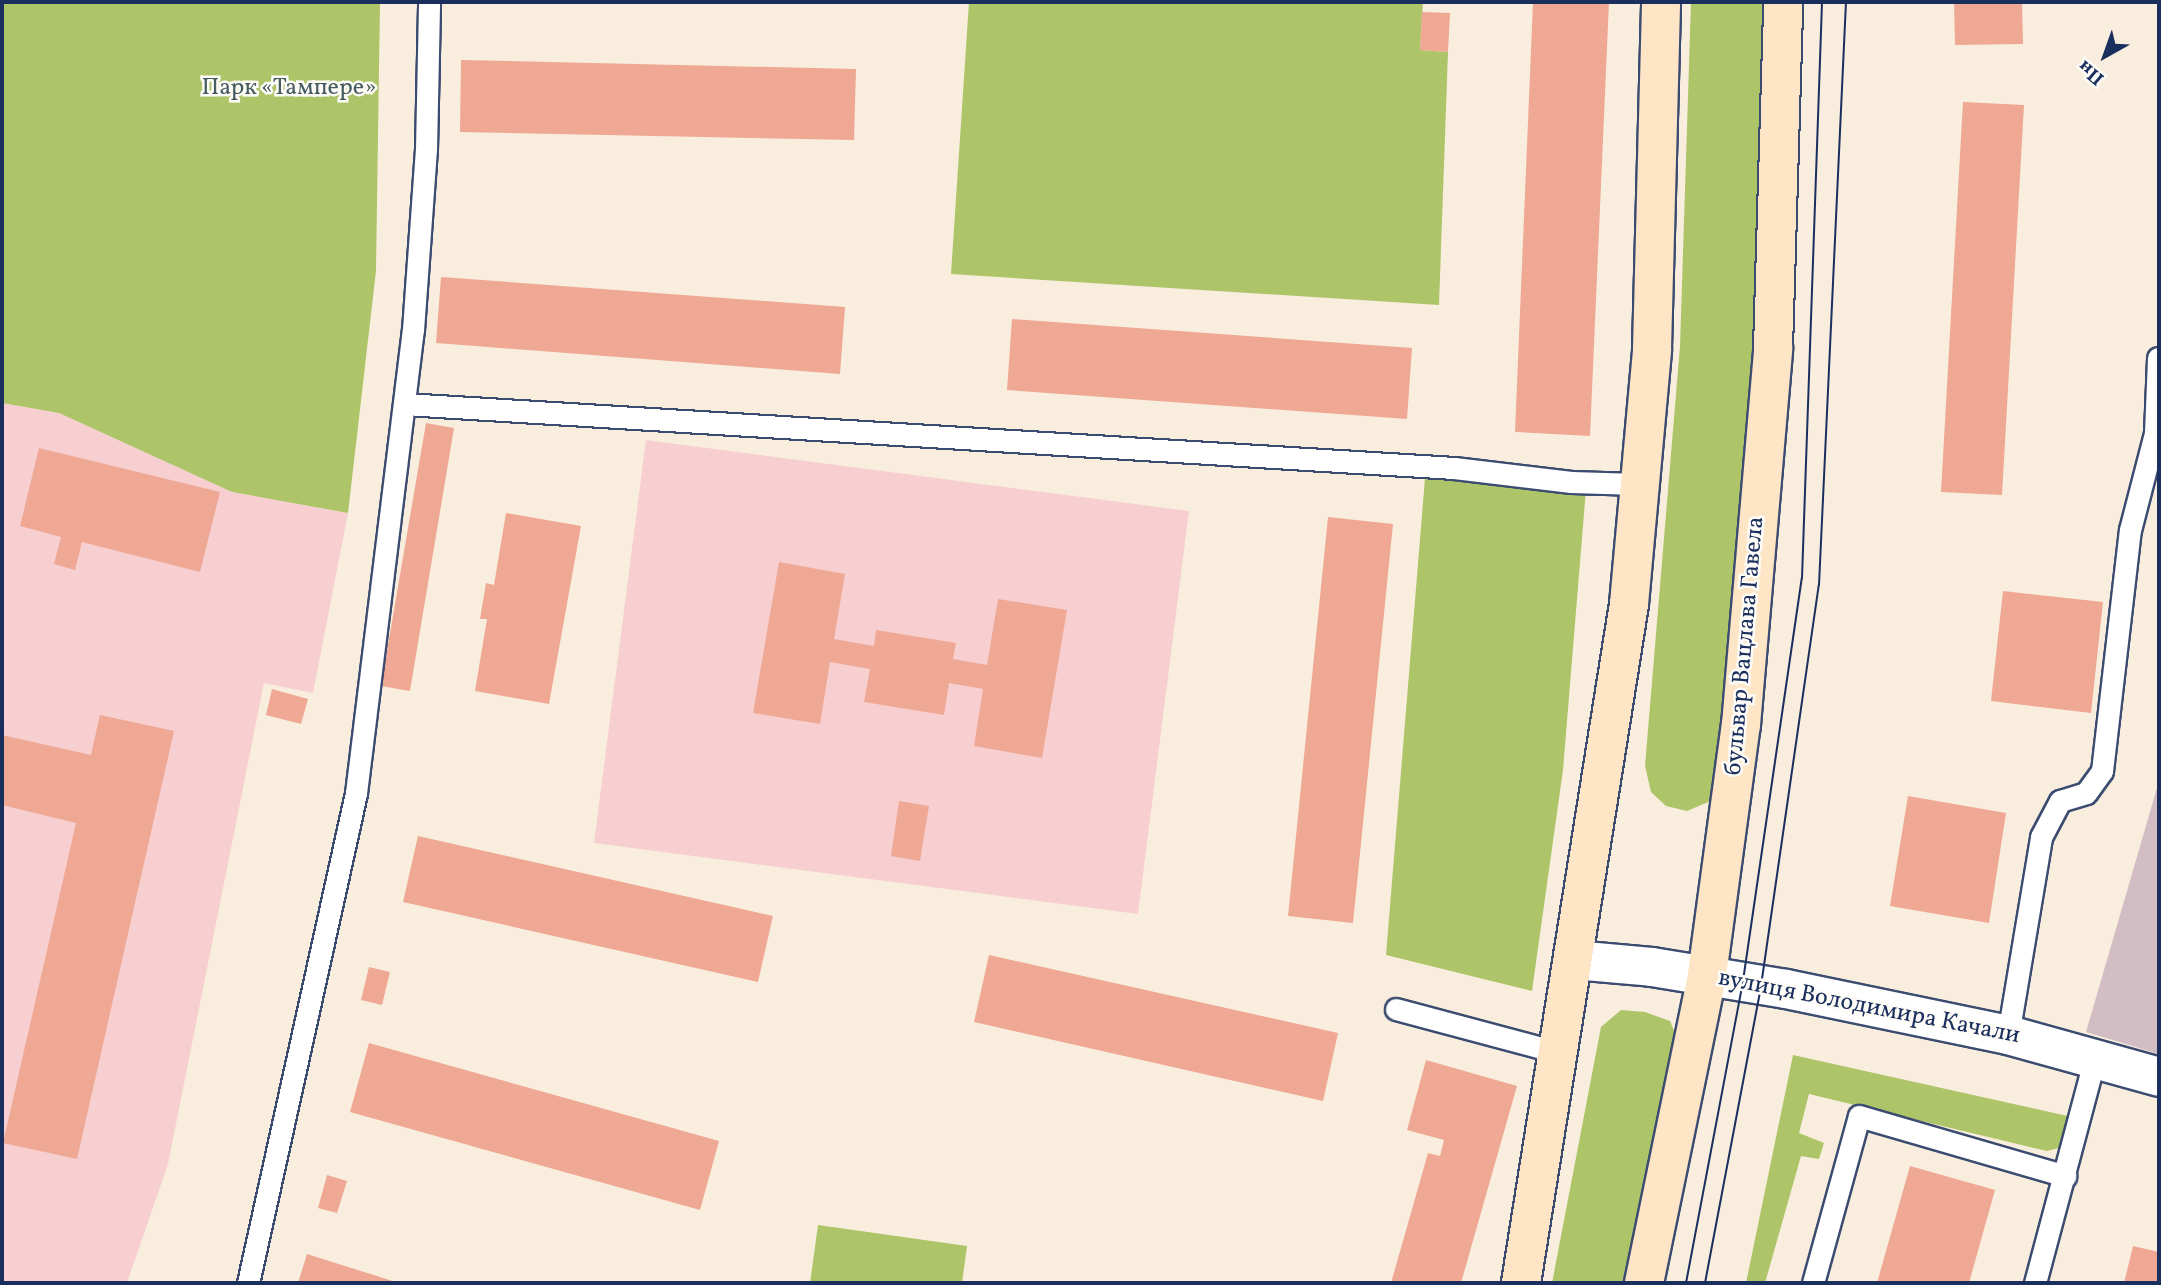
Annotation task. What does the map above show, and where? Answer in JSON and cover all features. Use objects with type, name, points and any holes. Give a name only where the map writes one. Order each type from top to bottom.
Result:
[{"type":"main road","points":[[1521,1283],[1560,1053],[1629,604],[1637,485],[1652,349],[1661,2]]},
{"type":"main road","name":"бульвар Вацлава Гавела","points":[[1644,1283],[1707,975],[1741,725],[1772,362],[1783,2]]},
{"type":"street","name":"вулиця Володимира Качали","points":[[1574,960],[1707,975],[2008,1035],[2095,1057],[2159,1077]]},
{"type":"lane","points":[[248,1283],[356,793],[405,404],[426,149],[429,2]]},
{"type":"lane","points":[[2008,1035],[2041,837],[2060,802],[2085,793],[2102,771],[2130,530],[2155,433],[2158,358]]},
{"type":"lane","points":[[405,404],[1454,468],[1571,482],[1637,485]]},
{"type":"lane","points":[[1396,1009],[1560,1053]]},
{"type":"lane","points":[[2035,1283],[2066,1176],[2095,1057]]},
{"type":"lane","points":[[1813,1283],[1859,1116],[2066,1176]]},
{"type":"shaded area","points":[[2,403],[59,413],[232,492],[348,513],[313,693],[264,683],[168,1164],[127,1283],[2,1282]]},
{"type":"shaded area","points":[[646,440],[1189,511],[1138,914],[594,843]]},
{"type":"shaded area","points":[[2159,781],[2159,1054],[2086,1032]]},
{"type":"green space","name":"Парк «Тампере»","points":[[2,2],[380,2],[376,271],[348,513],[232,492],[59,413],[2,403]]},
{"type":"green space","points":[[969,2],[1423,2],[1420,50],[1448,52],[1439,305],[951,274]]},
{"type":"green space","points":[[1691,2],[1769,2],[1765,343],[1727,775],[1713,800],[1687,811],[1666,806],[1651,792],[1645,766],[1680,346]]},
{"type":"green space","points":[[1425,478],[1586,489],[1563,770],[1532,991],[1386,955]]},
{"type":"green space","points":[[1621,1010],[1645,1012],[1670,1021],[1679,1043],[1625,1283],[1552,1283],[1601,1027]]},
{"type":"green space","points":[[1793,1055],[2072,1117],[2059,1148],[2047,1151],[1809,1094],[1799,1133],[1824,1143],[1819,1159],[1801,1156],[1765,1283],[1746,1283]]},
{"type":"green space","points":[[818,1225],[967,1246],[962,1283],[810,1283]]},
{"type":"building","points":[[1533,2],[1609,2],[1590,436],[1515,432]]},
{"type":"building","points":[[1954,2],[2022,2],[2023,44],[1955,45]]},
{"type":"building","points":[[1422,12],[1450,13],[1448,52],[1420,50]]},
{"type":"building","points":[[461,60],[856,69],[854,140],[460,132]]},
{"type":"building","points":[[1963,102],[2024,105],[2002,495],[1941,492]]},
{"type":"building","points":[[441,277],[845,307],[840,374],[436,343]]},
{"type":"building","points":[[1012,319],[1412,348],[1407,419],[1007,390]]},
{"type":"building","points":[[426,423],[454,428],[410,691],[381,686]]},
{"type":"building","points":[[39,448],[220,492],[200,572],[82,542],[75,570],[54,564],[61,537],[20,526]]},
{"type":"building","points":[[506,513],[581,526],[549,704],[475,691],[487,619],[480,619],[486,583],[494,585]]},
{"type":"building","points":[[1328,517],[1393,524],[1353,923],[1288,916]]},
{"type":"building","points":[[779,562],[845,574],[834,639],[874,646],[876,630],[956,643],[953,659],[987,665],[998,599],[1067,610],[1042,758],[974,746],[983,689],[949,683],[944,715],[864,702],[870,669],[830,662],[820,724],[753,713]]},
{"type":"building","points":[[2003,591],[2103,602],[2091,713],[1991,701]]},
{"type":"building","points":[[272,689],[308,699],[301,724],[266,715]]},
{"type":"building","points":[[100,715],[174,731],[77,1159],[3,1143],[76,823],[2,805],[2,735],[91,755]]},
{"type":"building","points":[[1908,796],[2006,813],[1989,923],[1890,906]]},
{"type":"building","points":[[899,801],[929,806],[920,861],[891,856]]},
{"type":"building","points":[[418,836],[773,916],[758,982],[403,902]]},
{"type":"building","points":[[989,955],[1338,1033],[1323,1101],[974,1022]]},
{"type":"building","points":[[369,967],[390,972],[382,1005],[361,1000]]},
{"type":"building","points":[[369,1043],[719,1141],[700,1210],[350,1112]]},
{"type":"building","points":[[1426,1060],[1517,1086],[1461,1283],[1391,1283],[1428,1153],[1440,1156],[1444,1140],[1407,1130]]},
{"type":"building","points":[[1910,1166],[1995,1190],[1969,1283],[1877,1283]]},
{"type":"building","points":[[327,1175],[347,1181],[337,1213],[318,1208]]},
{"type":"building","points":[[2133,1246],[2159,1252],[2159,1283],[2124,1283]]},
{"type":"building","points":[[307,1254],[399,1283],[298,1283]]},
{"type":"tram line","points":[[1686,1283],[1743,981],[1802,578],[1822,2]]},
{"type":"tram line","points":[[1705,1283],[1761,986],[1819,585],[1846,2]]}]
